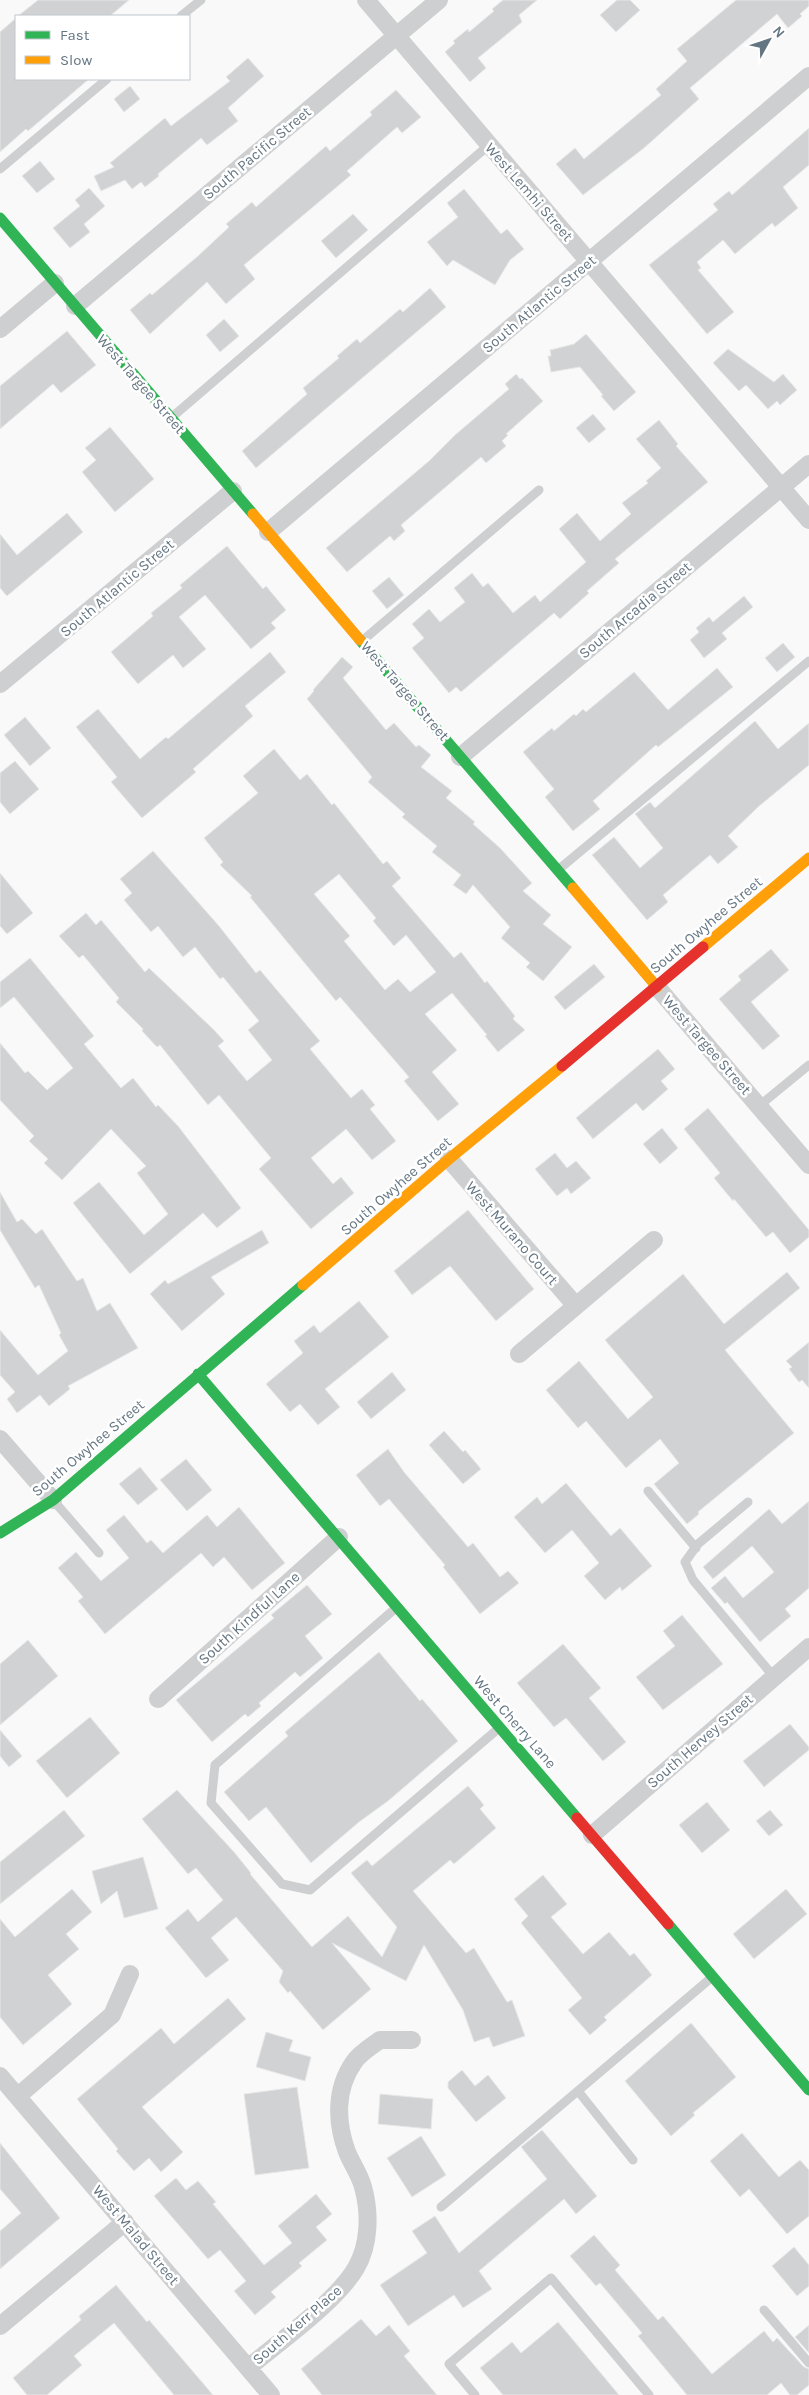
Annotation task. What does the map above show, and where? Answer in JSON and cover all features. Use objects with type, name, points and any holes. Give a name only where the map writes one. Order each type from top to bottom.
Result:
[{"type":"street","name":"West Lemhi Street","points":[[366,0],[809,520]]},
{"type":"street","name":"South Pacific Street","points":[[75,306],[439,0]]},
{"type":"street","name":"South Atlantic Street","points":[[268,532],[809,76]]},
{"type":"street","name":"West Targee Street","points":[[0,218],[809,1165]]},
{"type":"street","points":[[0,329],[55,283]]},
{"type":"street","name":"South Arcadia Street","points":[[460,757],[809,464]]},
{"type":"street","name":"South Atlantic Street","points":[[0,684],[233,491]]},
{"type":"street","name":"South Owyhee Street","points":[[0,1533],[53,1500],[449,1159],[809,858]]},
{"type":"street","name":"West Murano Court","points":[[449,1159],[576,1306]]},
{"type":"street","points":[[519,1354],[654,1240]]},
{"type":"street","name":"West Cherry Lane","points":[[198,1374],[809,2090]]},
{"type":"street","points":[[0,1440],[53,1500]]},
{"type":"street","name":"South Kindful Lane","points":[[158,1699],[339,1538]]},
{"type":"street","name":"South Hervey Street","points":[[592,1835],[809,1647]]},
{"type":"street","points":[[18,2096],[112,2015],[130,1974]]},
{"type":"street","name":"South Kerr Place","points":[[248,2368],[339,2291],[356,2267],[366,2243],[368,2212],[363,2186],[347,2152],[339,2122],[339,2098],[346,2076],[355,2060],[380,2040],[412,2040]]},
{"type":"street","name":"West Malad Street","points":[[0,2076],[271,2395]]},
{"type":"street","points":[[0,2326],[125,2222]]},
{"type":"lane","points":[[182,15],[201,0]]},
{"type":"lane","points":[[0,169],[106,80]]},
{"type":"lane","points":[[171,418],[489,145]]},
{"type":"lane","points":[[362,641],[539,490]]},
{"type":"lane","points":[[558,871],[809,661]]},
{"type":"lane","points":[[760,1106],[809,1065]]},
{"type":"lane","points":[[648,1491],[696,1548]]},
{"type":"lane","points":[[53,1500],[99,1553]]},
{"type":"lane","points":[[748,1502],[696,1548],[685,1562],[693,1580],[774,1677]]},
{"type":"lane","points":[[397,1606],[215,1765],[211,1802],[217,1810],[282,1884],[310,1890],[500,1728]]},
{"type":"lane","points":[[441,2207],[713,1976]]},
{"type":"lane","points":[[578,2091],[633,2160]]},
{"type":"lane","points":[[475,2395],[449,2364],[551,2278],[650,2395]]},
{"type":"lane","points":[[764,2310],[809,2363]]},
{"type":"building","points":[[38,0],[129,0],[111,15],[19,15]]},
{"type":"building","points":[[503,0],[537,0],[519,15],[522,22],[478,58],[486,68],[470,82],[445,52],[455,43],[453,41],[468,29],[469,32],[494,11],[492,9]]},
{"type":"building","points":[[617,0],[630,0],[640,10],[616,32],[600,15]]},
{"type":"building","points":[[736,0],[809,0],[809,6],[800,14],[802,16],[788,28],[777,14],[690,88],[699,99],[644,148],[583,195],[556,164],[575,148],[584,159],[661,95],[656,89],[687,61],[677,49]]},
{"type":"building","points":[[15,19],[15,80],[88,80],[28,131],[26,129],[0,152],[0,32]]},
{"type":"building","points":[[248,58],[264,76],[228,108],[238,121],[207,145],[201,138],[145,187],[141,182],[132,189],[125,180],[101,191],[94,176],[114,167],[110,163],[165,118],[171,126],[230,81],[226,77]]},
{"type":"building","points":[[130,86],[140,99],[124,112],[114,99]]},
{"type":"building","points":[[396,90],[421,117],[402,133],[397,127],[347,171],[351,175],[244,265],[255,279],[226,304],[207,282],[150,334],[130,310],[150,293],[152,295],[198,256],[229,227],[226,224],[252,202],[256,207],[326,146],[330,151],[372,115],[370,112]]},
{"type":"building","points":[[809,128],[809,165],[783,187],[798,208],[775,227],[772,223],[735,254],[723,240],[697,262],[701,268],[698,270],[734,312],[707,334],[649,265],[718,210],[713,204],[729,191],[732,195]]},
{"type":"building","points":[[40,161],[55,179],[37,193],[22,176]]},
{"type":"building","points":[[89,188],[105,206],[84,224],[90,232],[70,248],[53,228],[80,206],[75,200]]},
{"type":"building","points":[[464,189],[501,234],[507,229],[524,249],[510,260],[495,285],[453,260],[447,266],[427,242],[458,217],[447,203]]},
{"type":"building","points":[[353,214],[368,230],[336,258],[321,241]]},
{"type":"building","points":[[430,288],[446,307],[256,468],[242,451],[307,394],[303,388],[339,358],[337,356],[357,339],[360,343],[400,309],[403,312]]},
{"type":"building","points":[[224,319],[239,336],[220,352],[206,335]]},
{"type":"building","points":[[67,331],[96,365],[61,393],[53,384],[0,429],[0,386]]},
{"type":"building","points":[[586,334],[636,392],[614,411],[580,367],[551,372],[548,356],[551,356],[550,350],[574,344]]},
{"type":"building","points":[[728,349],[774,382],[783,374],[797,390],[780,405],[777,401],[768,409],[746,385],[739,391],[713,363]]},
{"type":"building","points":[[516,374],[543,401],[506,434],[508,435],[502,441],[506,446],[486,463],[481,457],[401,525],[405,531],[394,541],[390,536],[347,572],[326,548],[429,461],[455,435],[509,389],[505,384]]},
{"type":"building","points":[[593,414],[606,429],[589,443],[576,428]]},
{"type":"building","points":[[659,420],[678,444],[676,446],[708,482],[615,559],[619,563],[587,591],[589,593],[560,619],[554,613],[461,692],[456,687],[449,693],[412,648],[424,638],[412,624],[429,609],[440,622],[465,602],[454,588],[472,573],[483,587],[488,583],[513,613],[535,595],[540,602],[586,562],[559,529],[577,513],[600,541],[631,514],[622,503],[648,483],[646,481],[661,468],[636,439]]},
{"type":"building","points":[[110,427],[154,479],[115,512],[82,472],[96,460],[85,448]]},
{"type":"building","points":[[67,513],[83,532],[7,596],[0,588],[0,534],[17,555]]},
{"type":"building","points":[[227,546],[263,589],[266,586],[286,610],[271,623],[276,628],[251,649],[205,595],[179,617],[206,649],[183,668],[173,655],[138,684],[111,652],[153,616],[151,613],[182,588],[180,585]]},
{"type":"building","points":[[389,577],[404,595],[387,609],[372,591]]},
{"type":"building","points":[[744,596],[753,607],[722,633],[727,639],[704,658],[690,640],[699,632],[696,628],[709,617],[713,622]]},
{"type":"building","points":[[783,643],[795,657],[777,672],[765,658]]},
{"type":"building","points":[[270,652],[286,672],[245,706],[253,716],[193,769],[196,772],[142,818],[111,782],[117,777],[76,727],[98,709],[140,759],[166,737],[168,739]]},
{"type":"building","points":[[342,657],[353,667],[343,678],[386,730],[394,723],[416,747],[419,745],[431,755],[421,767],[452,791],[446,798],[475,822],[473,824],[500,848],[532,883],[523,891],[551,915],[543,924],[572,947],[543,981],[526,967],[530,963],[501,938],[510,927],[473,885],[466,894],[453,885],[461,875],[432,852],[437,846],[402,817],[405,814],[368,782],[372,777],[307,699]]},
{"type":"building","points":[[717,668],[733,687],[658,747],[656,745],[593,801],[600,809],[573,831],[545,797],[554,789],[523,752],[552,728],[554,731],[574,714],[576,716],[583,709],[586,712],[634,672],[668,710]]},
{"type":"building","points":[[25,717],[51,748],[30,766],[4,735]]},
{"type":"building","points":[[755,721],[778,749],[809,723],[809,765],[758,807],[728,836],[738,847],[718,864],[710,855],[663,895],[668,902],[647,920],[592,855],[614,837],[640,868],[663,848],[635,814],[650,802],[655,808]]},
{"type":"building","points":[[274,749],[300,780],[307,774],[332,805],[334,803],[383,864],[387,861],[401,878],[392,886],[454,958],[461,952],[485,983],[487,981],[515,1016],[513,1019],[525,1030],[498,1052],[485,1036],[487,1035],[452,993],[425,1014],[457,1050],[432,1072],[459,1104],[438,1121],[404,1081],[409,1077],[340,997],[336,1001],[250,897],[252,896],[220,865],[223,862],[204,838],[258,793],[243,776]],"holes":[[[339,874],[376,918],[373,921],[394,946],[406,935],[436,972],[410,992],[398,979],[385,990],[344,941],[350,936],[314,894]]]},
{"type":"building","points":[[15,761],[39,789],[10,814],[0,802],[0,773]]},
{"type":"building","points":[[153,851],[219,926],[256,973],[260,970],[320,1041],[310,1049],[351,1098],[362,1089],[375,1105],[370,1109],[396,1141],[372,1160],[346,1129],[311,1158],[333,1184],[341,1177],[354,1193],[311,1229],[259,1169],[271,1158],[219,1095],[208,1105],[160,1045],[157,1047],[142,1031],[143,1029],[116,1002],[119,998],[83,955],[79,958],[59,936],[86,913],[96,925],[101,920],[145,972],[149,968],[224,1041],[218,1046],[247,1081],[272,1060],[248,1030],[259,1021],[223,977],[220,979],[195,947],[183,957],[158,926],[151,932],[124,900],[132,893],[120,879]]},
{"type":"building","points":[[0,873],[33,913],[7,934],[0,926]]},
{"type":"building","points":[[771,949],[789,970],[751,1002],[780,1036],[763,1050],[719,999],[741,980],[738,976]]},
{"type":"building","points":[[30,958],[94,1036],[84,1044],[121,1088],[133,1078],[156,1107],[158,1105],[178,1126],[241,1208],[217,1228],[203,1213],[130,1274],[73,1203],[99,1182],[144,1235],[168,1214],[137,1173],[146,1166],[111,1129],[62,1180],[44,1163],[48,1159],[29,1141],[34,1136],[0,1100],[0,1043],[25,1073],[28,1071],[47,1090],[73,1068],[14,997],[0,1008],[0,982]]},
{"type":"building","points":[[594,964],[605,977],[565,1010],[554,997]]},
{"type":"building","points":[[658,1049],[675,1069],[661,1081],[668,1089],[643,1111],[636,1103],[593,1139],[576,1118]]},
{"type":"building","points":[[708,1108],[809,1230],[809,1237],[790,1253],[773,1232],[766,1237],[734,1199],[733,1201],[714,1178],[720,1173],[684,1129]]},
{"type":"building","points":[[662,1128],[678,1148],[660,1164],[643,1144]]},
{"type":"building","points":[[555,1153],[567,1168],[576,1161],[591,1178],[571,1194],[567,1188],[557,1196],[535,1169]]},
{"type":"building","points":[[0,1192],[17,1222],[22,1219],[36,1234],[42,1229],[77,1281],[83,1278],[97,1311],[110,1303],[138,1348],[68,1386],[70,1389],[49,1406],[40,1395],[17,1413],[7,1399],[15,1392],[0,1375],[0,1330],[38,1375],[68,1351],[59,1335],[61,1333],[39,1285],[35,1288],[0,1230]]},
{"type":"building","points":[[468,1210],[534,1289],[496,1321],[450,1266],[412,1295],[394,1271]]},
{"type":"building","points":[[262,1230],[269,1243],[211,1277],[225,1294],[182,1331],[150,1294],[165,1280],[168,1284]]},
{"type":"building","points":[[787,1272],[800,1288],[725,1350],[794,1433],[698,1512],[699,1514],[687,1524],[654,1484],[679,1463],[660,1439],[626,1468],[586,1421],[578,1428],[546,1390],[579,1361],[628,1419],[653,1397],[605,1340],[683,1274],[724,1324]]},
{"type":"building","points":[[359,1301],[389,1337],[325,1389],[340,1407],[318,1425],[300,1404],[290,1412],[266,1384],[303,1353],[294,1341],[314,1325],[320,1333]]},
{"type":"building","points":[[809,1342],[809,1388],[802,1380],[799,1382],[789,1369],[792,1367],[786,1361]]},
{"type":"building","points":[[392,1372],[406,1390],[371,1419],[357,1402]]},
{"type":"building","points":[[444,1431],[463,1452],[465,1450],[481,1469],[463,1484],[429,1445]]},
{"type":"building","points":[[388,1449],[404,1472],[468,1547],[473,1543],[500,1577],[508,1571],[519,1583],[480,1614],[443,1567],[445,1565],[389,1499],[380,1506],[356,1475]]},
{"type":"building","points":[[186,1459],[212,1490],[187,1511],[160,1480]]},
{"type":"building","points":[[140,1467],[158,1489],[138,1505],[119,1484]]},
{"type":"building","points":[[566,1483],[611,1536],[620,1528],[652,1566],[622,1591],[620,1587],[605,1600],[584,1576],[599,1563],[572,1530],[545,1553],[514,1517],[537,1497],[542,1504]]},
{"type":"building","points":[[809,1501],[809,1588],[785,1609],[791,1616],[760,1642],[727,1602],[725,1604],[711,1588],[725,1576],[743,1598],[774,1572],[752,1546],[713,1579],[703,1567],[769,1509],[782,1524]]},
{"type":"building","points":[[239,1507],[285,1563],[252,1590],[224,1557],[213,1567],[201,1553],[105,1634],[78,1601],[83,1597],[58,1568],[76,1552],[101,1581],[129,1558],[106,1530],[124,1515],[147,1543],[151,1540],[163,1553],[207,1515],[217,1527]]},
{"type":"building","points":[[307,1585],[332,1614],[305,1636],[323,1658],[300,1677],[295,1672],[259,1703],[261,1706],[248,1717],[245,1714],[212,1742],[176,1700],[274,1618],[271,1615]]},
{"type":"building","points":[[682,1615],[723,1664],[663,1710],[636,1677],[675,1646],[663,1631]]},
{"type":"building","points":[[28,1640],[58,1676],[0,1725],[0,1664]]},
{"type":"building","points":[[563,1644],[601,1688],[589,1698],[626,1742],[603,1761],[566,1718],[554,1727],[517,1683]]},
{"type":"building","points":[[379,1652],[420,1701],[422,1699],[458,1741],[311,1863],[266,1807],[249,1821],[224,1792],[288,1736],[285,1732]]},
{"type":"building","points":[[90,1717],[120,1753],[67,1798],[36,1761]]},
{"type":"building","points":[[790,1724],[809,1747],[809,1750],[764,1787],[743,1761]]},
{"type":"building","points":[[0,1730],[22,1756],[9,1767],[0,1756]]},
{"type":"building","points":[[468,1786],[484,1805],[480,1809],[496,1828],[454,1864],[450,1860],[413,1891],[466,1953],[474,1948],[507,2002],[512,2000],[525,2036],[493,2047],[489,2037],[474,2042],[463,2010],[424,1945],[406,1981],[332,1943],[371,1989],[323,2030],[290,1991],[288,1993],[279,1982],[283,1971],[236,1917],[211,1938],[229,1960],[206,1978],[165,1928],[188,1909],[198,1922],[223,1900],[196,1868],[188,1874],[142,1819],[177,1790],[234,1852],[250,1874],[312,1947],[348,1916],[382,1957],[397,1927],[351,1873],[367,1860],[372,1866]]},
{"type":"building","points":[[707,1802],[730,1830],[702,1853],[679,1825]]},
{"type":"building","points":[[64,1810],[85,1836],[0,1904],[0,1862]]},
{"type":"building","points":[[770,1810],[783,1825],[769,1836],[756,1821]]},
{"type":"building","points":[[143,1857],[158,1909],[124,1918],[117,1891],[101,1904],[92,1871]]},
{"type":"building","points":[[543,1875],[567,1904],[551,1917],[583,1954],[609,1932],[630,1956],[634,1953],[652,1975],[604,2017],[607,2020],[590,2035],[568,2010],[582,1998],[521,1923],[528,1916],[514,1899]]},
{"type":"building","points":[[72,1889],[92,1912],[66,1934],[79,1949],[48,1975],[72,2004],[23,2045],[0,2017],[0,1919],[15,1937]]},
{"type":"building","points":[[786,1889],[807,1914],[754,1959],[733,1934]]},
{"type":"building","points":[[228,1998],[246,2019],[142,2107],[183,2152],[161,2172],[149,2158],[134,2171],[116,2151],[118,2149],[77,2099],[161,2028],[174,2044]]},
{"type":"building","points":[[691,2023],[736,2077],[693,2113],[695,2115],[671,2136],[625,2081]]},
{"type":"building","points":[[266,2032],[293,2040],[289,2051],[311,2057],[305,2081],[256,2067]]},
{"type":"building","points":[[462,2070],[475,2086],[488,2075],[506,2098],[476,2122],[448,2088],[448,2082]]},
{"type":"building","points":[[297,2087],[309,2168],[255,2175],[244,2094]]},
{"type":"building","points":[[380,2094],[433,2099],[431,2129],[378,2124]]},
{"type":"building","points":[[542,2130],[597,2196],[576,2214],[564,2199],[479,2271],[492,2289],[463,2308],[454,2295],[408,2326],[380,2285],[427,2253],[412,2231],[435,2216],[459,2253],[547,2179],[521,2147]]},
{"type":"building","points":[[742,2133],[779,2177],[800,2160],[809,2170],[809,2216],[787,2234],[749,2189],[740,2197],[710,2161]]},
{"type":"building","points":[[421,2136],[446,2175],[412,2197],[387,2158]]},
{"type":"building","points":[[0,2143],[60,2218],[0,2269],[0,2231],[21,2213],[0,2189]]},
{"type":"building","points":[[176,2178],[186,2190],[198,2181],[216,2202],[213,2204],[264,2265],[292,2243],[278,2226],[316,2194],[332,2214],[316,2227],[327,2240],[299,2263],[302,2266],[271,2292],[276,2297],[255,2315],[234,2291],[246,2281],[220,2250],[208,2259],[154,2196]]},
{"type":"building","points":[[594,2235],[620,2265],[615,2270],[658,2320],[663,2316],[712,2374],[764,2331],[773,2342],[777,2338],[804,2367],[809,2369],[809,2385],[797,2395],[790,2395],[781,2383],[767,2395],[687,2395],[638,2336],[642,2333],[600,2283],[596,2286],[570,2256]]},
{"type":"building","points":[[794,2247],[809,2265],[809,2286],[797,2296],[772,2266]]},
{"type":"building","points":[[116,2285],[147,2322],[149,2320],[213,2395],[174,2395],[114,2323],[74,2356],[82,2365],[47,2395],[27,2395],[13,2378],[81,2320],[79,2316]]},
{"type":"building","points":[[361,2319],[376,2336],[389,2325],[410,2351],[404,2356],[437,2395],[322,2395],[301,2369]]},
{"type":"building","points":[[558,2322],[619,2395],[503,2395],[480,2368],[512,2342],[521,2353]]},
{"type":"building","points":[[809,2325],[809,2353],[795,2337]]},
{"type":"traffic: fast","points":[[0,218],[253,514]]},
{"type":"traffic: fast","points":[[360,640],[573,888]]},
{"type":"traffic: fast","points":[[0,1533],[53,1500],[303,1285]]},
{"type":"traffic: fast","points":[[198,1374],[577,1818]]},
{"type":"traffic: fast","points":[[668,1924],[809,2090]]},
{"type":"traffic: slow","points":[[253,514],[360,640]]},
{"type":"traffic: slow","points":[[703,947],[809,858]]},
{"type":"traffic: slow","points":[[573,888],[657,987]]},
{"type":"traffic: slow","points":[[303,1285],[449,1159],[562,1066]]},
{"type":"traffic: jam","points":[[562,1066],[703,947]]},
{"type":"traffic: jam","points":[[577,1818],[668,1924]]}]
